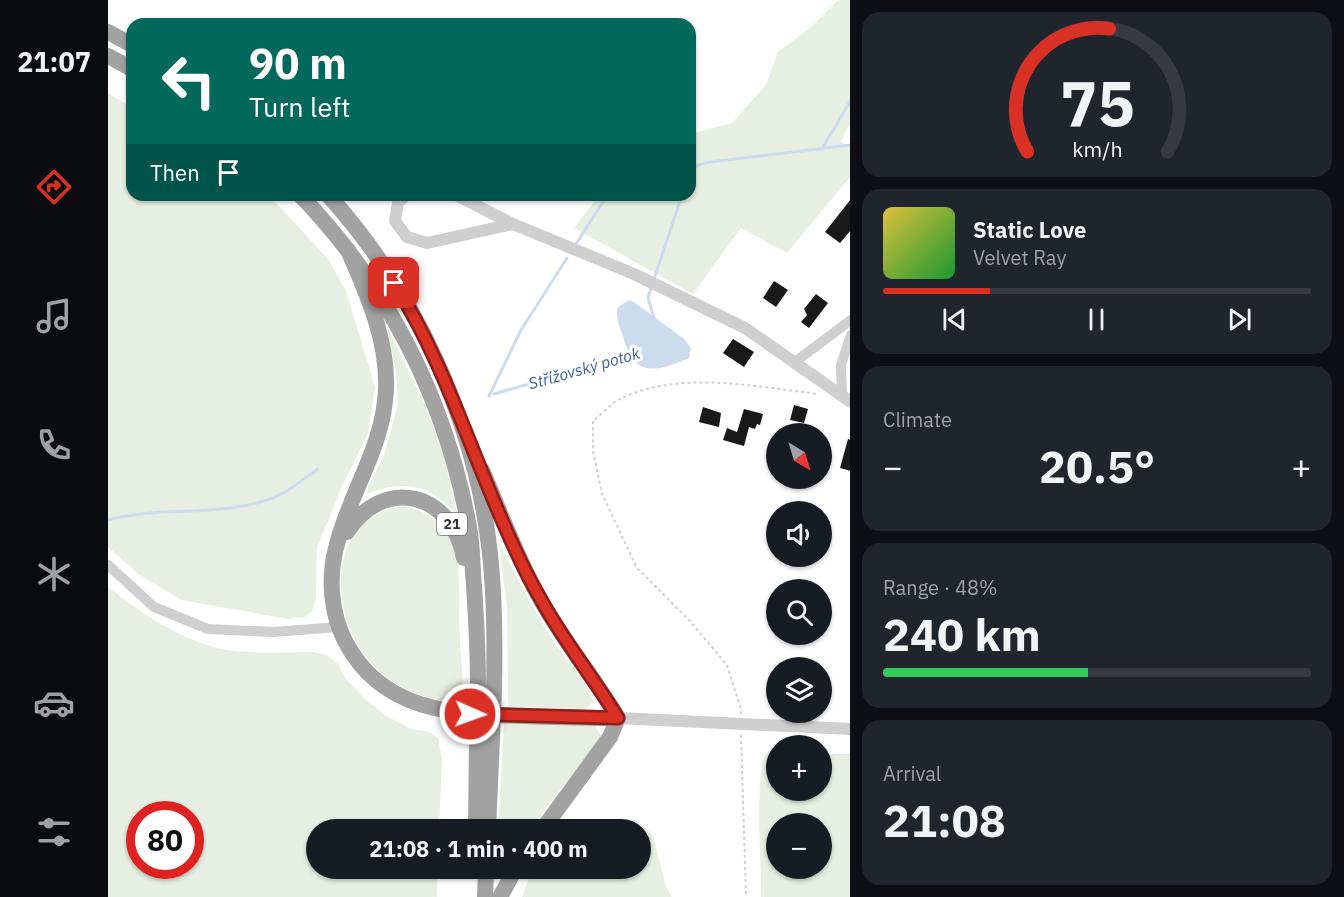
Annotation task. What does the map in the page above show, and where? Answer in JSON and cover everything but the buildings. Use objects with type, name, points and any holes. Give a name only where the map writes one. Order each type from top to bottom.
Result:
[{"type":"highway","points":[[110,32],[126,41]]},
{"type":"highway","points":[[108,56],[126,66]]},
{"type":"highway","name":"21","points":[[305,201],[348,250],[391,313],[420,366],[442,420],[469,529],[482,691],[488,819]]},
{"type":"highway","name":"21","points":[[333,201],[348,218],[406,302],[434,358],[458,417],[476,481],[490,552],[494,597],[482,691]]},
{"type":"highway","name":"21","points":[[333,573],[335,550],[345,520],[374,452],[386,390],[384,352],[377,324],[348,250]]},
{"type":"highway","points":[[458,417],[538,596],[572,650],[598,684],[618,718]]},
{"type":"highway","name":"21","points":[[333,573],[345,535],[365,510],[389,499],[401,498],[424,502],[436,508],[452,523],[461,545],[482,691]]},
{"type":"highway","points":[[333,573],[333,600],[339,627],[350,650],[372,676],[393,692],[426,706],[465,714],[618,718]]},
{"type":"highway","points":[[550,819],[594,761],[610,737],[618,718]]},
{"type":"highway","name":"21","points":[[477,819],[485,738]]},
{"type":"highway","points":[[477,879],[478,897]]},
{"type":"highway","points":[[485,897],[486,879]]},
{"type":"highway","points":[[500,897],[510,879]]},
{"type":"street","points":[[400,201],[395,221],[407,237],[427,243],[513,224]]},
{"type":"street","points":[[468,201],[513,224],[634,274],[745,328],[846,399]]},
{"type":"street","points":[[795,362],[850,320]]},
{"type":"street","points":[[846,399],[841,365],[850,335]]},
{"type":"street","points":[[108,565],[154,607],[208,629],[273,632],[339,627]]},
{"type":"street","points":[[618,718],[850,729]]},
{"type":"path","points":[[746,897],[740,706],[728,665],[690,620],[637,568],[602,494],[593,452],[593,421],[620,399],[648,388],[706,382],[821,394]]},
{"type":"shaded area","points":[[838,0],[850,0],[850,123],[841,142],[850,147],[850,177],[787,253],[741,228],[693,294],[574,228],[594,201],[696,201],[696,132],[732,123],[766,85],[778,52],[811,27]]},
{"type":"shaded area","points":[[108,93],[126,104],[126,201],[273,201],[328,259],[346,291],[375,387],[368,433],[340,491],[317,548],[316,598],[312,611],[305,617],[288,619],[181,600],[137,573],[108,547]]},
{"type":"shaded area","points":[[386,324],[426,407],[443,453],[457,514],[436,497],[416,488],[393,487],[367,494],[368,487],[384,455],[398,404],[396,371]]},
{"type":"shaded area","points":[[404,506],[424,513],[440,524],[449,536],[456,555],[463,688],[458,705],[412,692],[391,681],[373,665],[358,645],[347,621],[342,596],[342,571],[347,548],[359,528],[378,514]]},
{"type":"shaded area","points":[[499,542],[550,635],[588,687],[593,702],[586,709],[508,708],[507,608]]},
{"type":"shaded area","points":[[108,587],[134,607],[175,632],[221,649],[242,652],[314,652],[327,655],[338,664],[346,679],[365,699],[388,717],[412,729],[430,732],[438,738],[442,758],[439,819],[306,819],[306,879],[438,879],[437,897],[108,897]]},
{"type":"shaded area","points":[[504,722],[595,725],[601,736],[598,744],[538,819],[499,819]]},
{"type":"shaded area","points":[[832,754],[850,754],[850,897],[761,897],[759,796],[766,755],[766,801],[832,801]]},
{"type":"shaded area","points":[[651,833],[666,887],[672,897],[522,897],[529,879],[651,879]]},
{"type":"water","points":[[629,300],[684,339],[691,348],[689,358],[658,368],[641,366],[634,361],[617,315],[618,307]]},
{"type":"waterway","points":[[823,147],[850,102]]},
{"type":"waterway","name":"Střížovský potok","points":[[696,166],[850,145]]},
{"type":"waterway","points":[[576,244],[604,201]]},
{"type":"waterway","name":"Střížovský potok","points":[[654,279],[680,201]]},
{"type":"waterway","points":[[489,396],[521,330],[567,258]]},
{"type":"waterway","name":"Střížovský potok","points":[[652,285],[648,298],[654,318]]},
{"type":"waterway","name":"Střížovský potok","points":[[494,394],[632,354]]},
{"type":"waterway","name":"Střížovský potok","points":[[108,520],[147,513],[208,510],[247,505],[280,494],[318,469]]},
{"type":"route","points":[[394,283],[434,358],[505,526],[538,596],[572,650],[598,684],[618,718],[470,714]]}]
